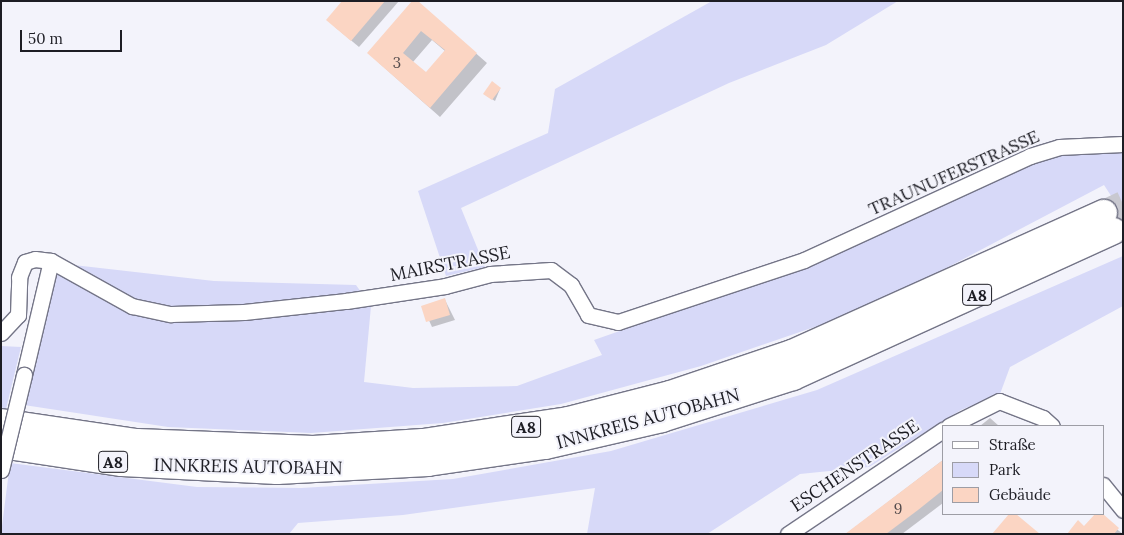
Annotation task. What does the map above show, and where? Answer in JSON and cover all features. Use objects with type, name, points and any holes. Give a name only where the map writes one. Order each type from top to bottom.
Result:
[{"type":"highway","name":"INNKREIS AUTOBAHN","points":[[1,422],[137,442],[313,449],[423,442],[568,420],[670,394],[792,353],[1108,222],[793,377],[662,419],[545,446],[428,463],[277,471],[122,463],[1,445]]},
{"type":"street","name":"TRAUNUFERSTRASSE","points":[[862,236],[1030,156],[1059,147],[1123,144]]},
{"type":"street","name":"MAIRSTRASSE","points":[[51,261],[132,306],[171,314],[244,312],[346,301],[445,286],[490,274],[551,270],[571,285],[588,315],[618,322],[804,260],[862,236]]},
{"type":"street","points":[[1,333],[18,315],[19,277],[25,262],[51,261],[1,470]]},
{"type":"street","points":[[951,425],[999,401],[1043,418],[1051,425]]},
{"type":"street","name":"ESCHENSTRASSE","points":[[788,534],[942,431]]},
{"type":"street","points":[[1104,486],[1123,510]]},
{"type":"green space","points":[[712,1],[898,1],[826,45],[729,83],[461,208],[485,267],[446,276],[418,191],[548,133],[555,89]]},
{"type":"green space","points":[[1123,152],[1123,214],[1104,185],[916,284],[826,323],[701,366],[561,404],[443,423],[311,433],[168,427],[24,405],[56,263],[214,281],[356,285],[371,306],[364,382],[413,388],[517,386],[602,355],[594,340],[830,257],[1043,157]]},
{"type":"green space","points":[[1123,256],[1123,306],[1010,367],[1000,394],[961,410],[869,467],[800,474],[707,534],[587,534],[595,488],[403,515],[298,523],[289,534],[1,534],[10,463],[197,487],[301,488],[453,479],[611,451],[817,390]]},
{"type":"green space","points":[[1,346],[21,347],[6,409],[1,407]]},
{"type":"building","points":[[342,1],[385,1],[351,41],[326,20]]},
{"type":"building","points":[[412,1],[418,1],[477,53],[430,108],[367,53]],"holes":[[[421,31],[445,50],[426,72],[403,53]]]},
{"type":"building","points":[[492,81],[501,88],[492,100],[483,94]]},
{"type":"building","points":[[445,298],[450,315],[426,322],[421,306]]},
{"type":"building","points":[[942,461],[942,491],[918,510],[886,534],[845,534]]},
{"type":"building","points":[[1008,515],[1017,515],[1040,534],[992,534]]},
{"type":"building","points":[[1094,515],[1104,515],[1119,528],[1114,534],[1067,534],[1078,520],[1084,526]]},
{"type":"tunnel","points":[[1104,213],[1123,204]]}]
